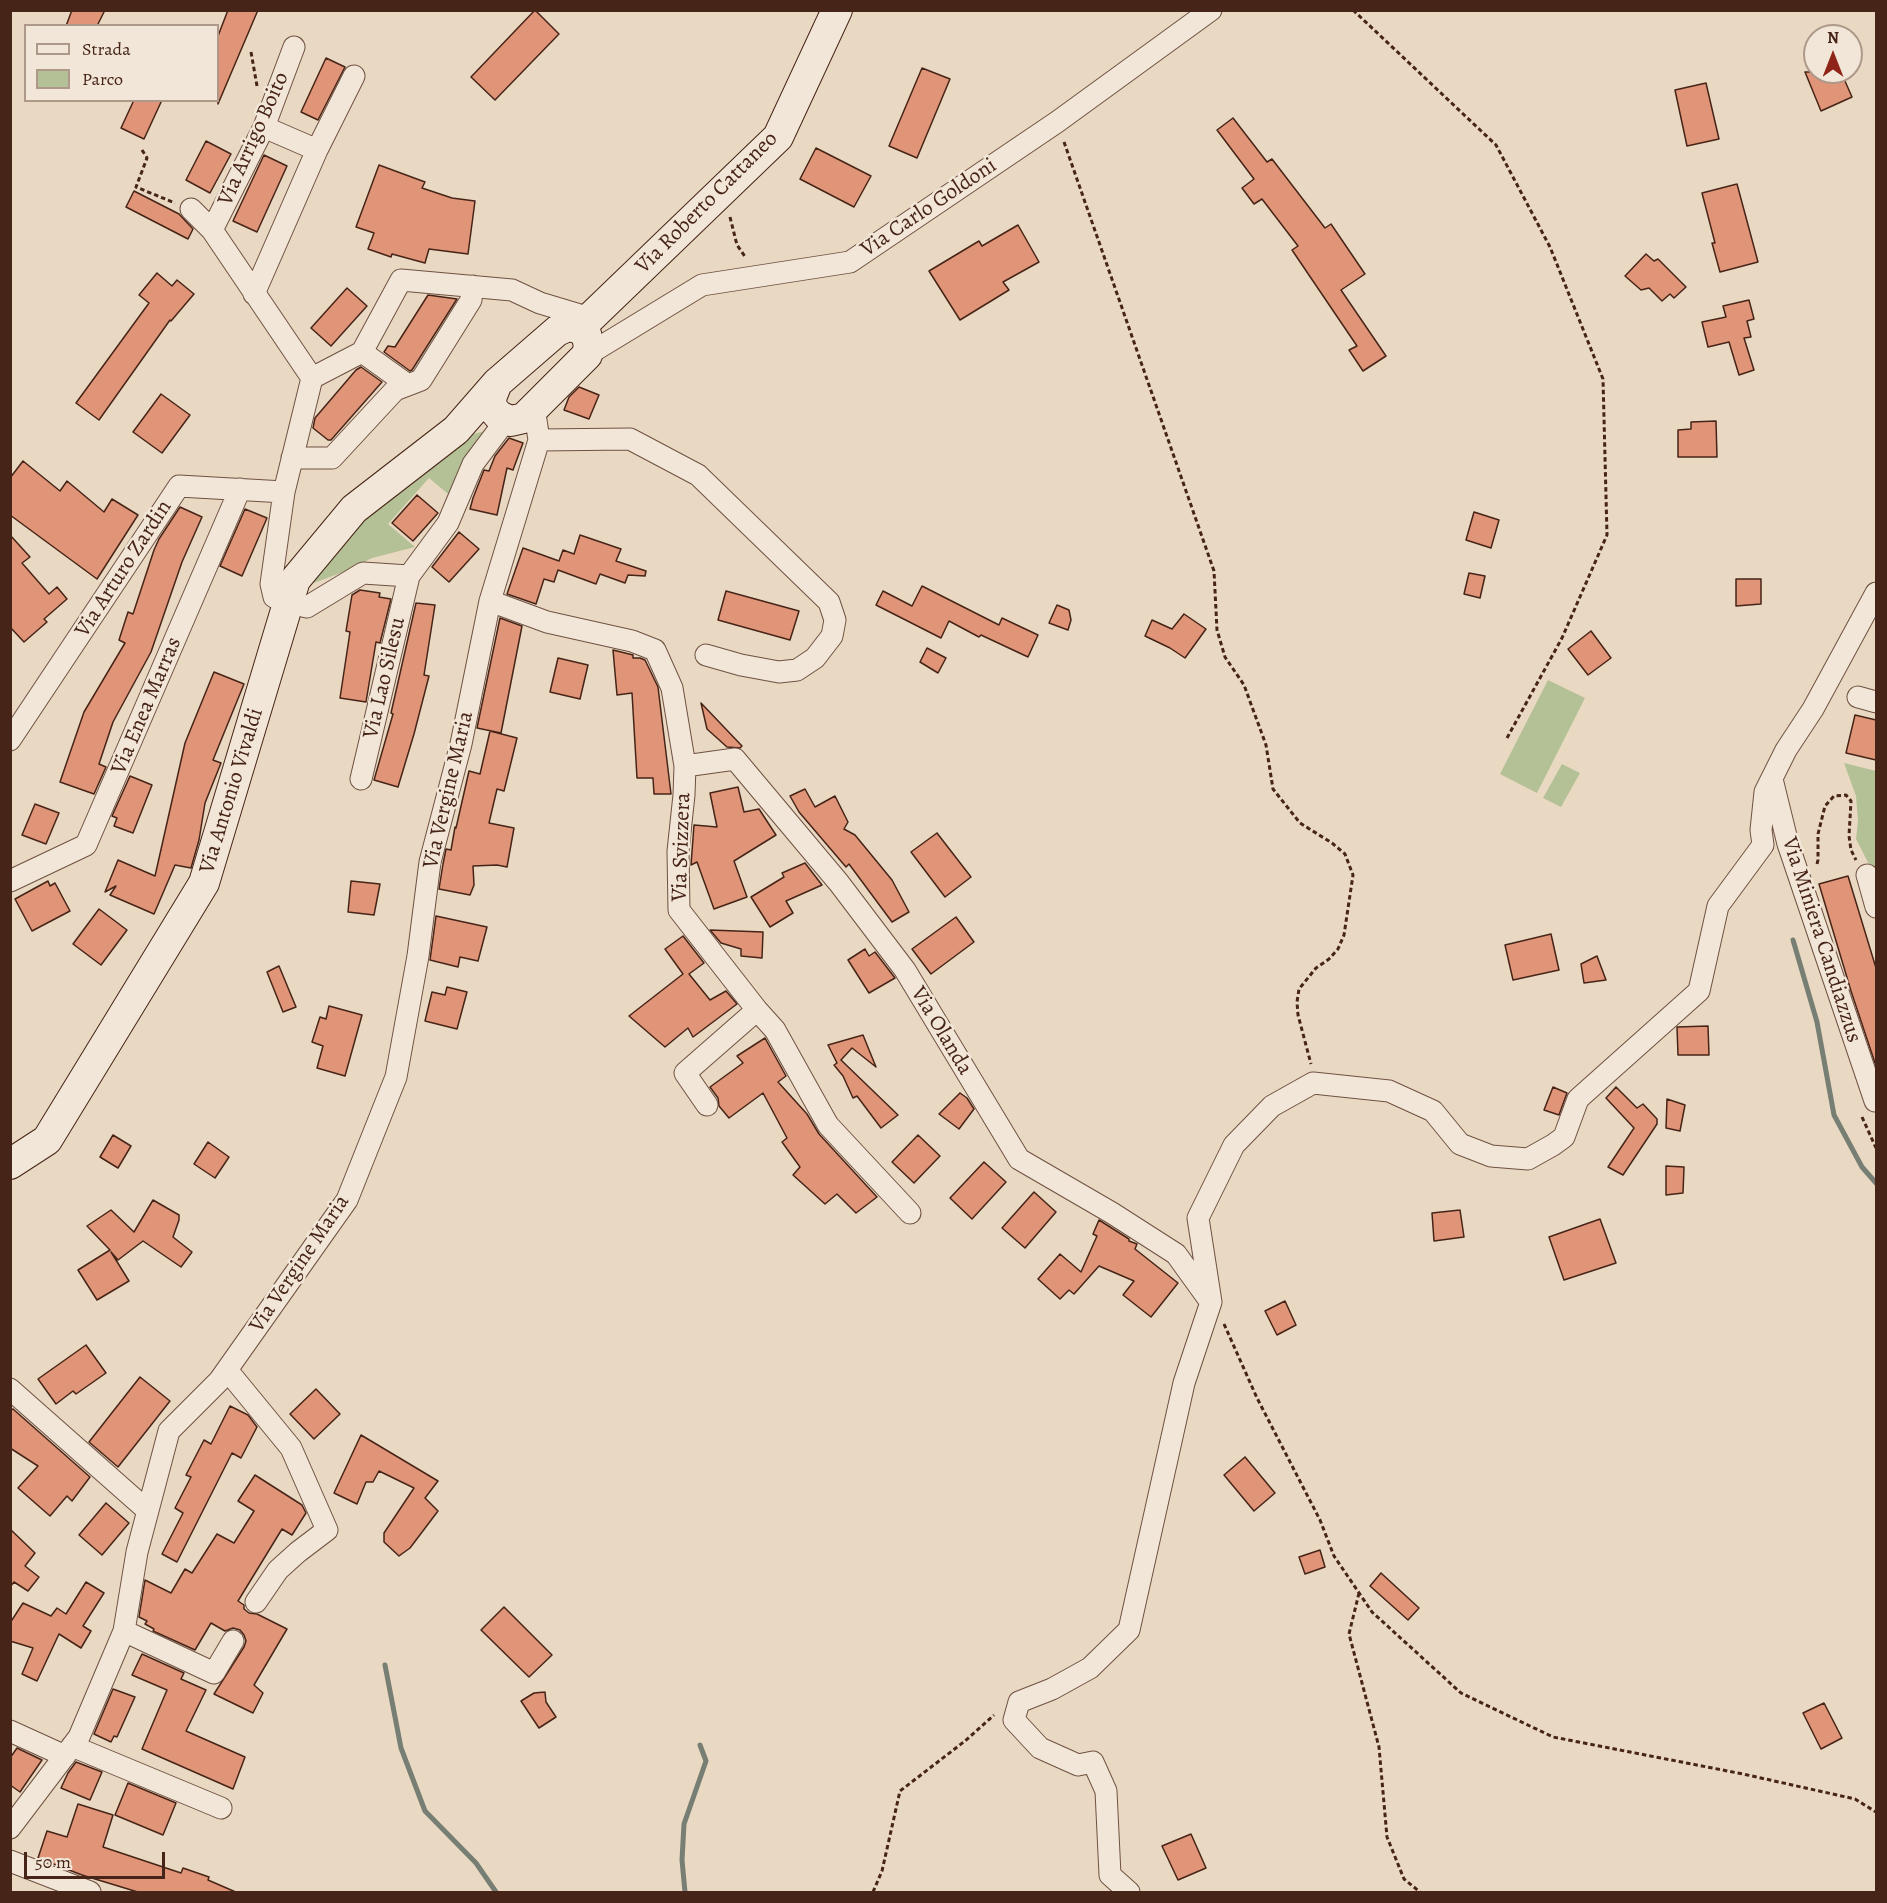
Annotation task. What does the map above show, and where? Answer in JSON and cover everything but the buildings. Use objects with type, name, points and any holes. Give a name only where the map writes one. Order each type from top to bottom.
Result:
[{"type":"main road","name":"Via Roberto Cattaneo","points":[[574,336],[778,137],[837,10]]},
{"type":"main road","name":"Via Antonio Vivaldi","points":[[10,1164],[47,1140],[204,883],[295,580],[354,509],[456,430],[497,383],[574,336]]},
{"type":"main road","name":"Via Antonio Vivaldi","points":[[456,430],[504,419],[520,420],[528,415],[574,336]]},
{"type":"main road","points":[[497,383],[491,394],[491,403],[495,412],[504,419]]},
{"type":"street","name":"Via Carlo Goldoni","points":[[574,336],[702,285],[850,262],[1057,122],[1211,10]]},
{"type":"street","name":"Via Arrigo Boito","points":[[212,230],[264,127],[294,47]]},
{"type":"street","points":[[254,294],[317,150],[354,76]]},
{"type":"street","points":[[264,127],[317,150]]},
{"type":"street","name":"Via Arrigo Boito","points":[[191,209],[212,230],[312,378]]},
{"type":"street","points":[[409,576],[363,573],[307,607],[274,597],[271,584],[284,492],[312,378],[362,352],[401,280],[512,290],[540,303],[574,336]]},
{"type":"street","points":[[292,458],[332,458],[395,390],[421,380],[471,300],[472,286]]},
{"type":"street","points":[[540,303],[545,319],[574,336]]},
{"type":"street","points":[[362,352],[408,385]]},
{"type":"street","name":"Via Vergine Maria","points":[[10,1828],[79,1737],[124,1631],[137,1552],[169,1431],[219,1381],[347,1200],[396,1077],[418,956],[430,862],[461,744],[490,602],[540,440],[534,407]]},
{"type":"street","name":"Via Lao Silesu","points":[[361,779],[409,576],[448,523],[473,464],[504,419]]},
{"type":"street","points":[[540,440],[630,439],[698,475],[829,602],[835,620],[832,636],[815,658],[797,670],[779,672],[741,665],[706,655]]},
{"type":"street","name":"Via Arturo Zardin","points":[[10,740],[178,486],[284,492]]},
{"type":"street","name":"Via Enea Marras","points":[[10,881],[86,845],[240,489]]},
{"type":"street","points":[[1129,1893],[1110,1875],[1106,1791],[1093,1762],[1078,1765],[1040,1748],[1014,1720],[1019,1702],[1052,1689],[1090,1668],[1129,1630],[1184,1383],[1211,1302],[1198,1218],[1234,1145],[1272,1106],[1313,1083],[1389,1091],[1433,1111],[1460,1144],[1491,1156],[1528,1159],[1564,1137],[1578,1099],[1699,991],[1718,906],[1763,845],[1761,830],[1765,792],[1786,750],[1813,709],[1876,593]]},
{"type":"street","name":"Via Svizzera","points":[[490,602],[548,622],[632,641],[655,650],[672,688],[685,766],[678,851],[679,910],[775,1030],[828,1125],[910,1213]]},
{"type":"street","name":"Via Olanda","points":[[685,766],[735,759],[839,883],[905,970],[1019,1159],[1112,1213],[1176,1254],[1211,1302]]},
{"type":"street","name":"Via Miniera Candiazzus","points":[[1772,779],[1788,844],[1875,1101]]},
{"type":"street","points":[[1867,875],[1876,907]]},
{"type":"street","points":[[707,1105],[685,1073],[757,1010]]},
{"type":"street","points":[[227,1370],[291,1448],[327,1530],[278,1570],[256,1602]]},
{"type":"street","points":[[10,1389],[148,1511]]},
{"type":"street","points":[[124,1631],[214,1673],[233,1641]]},
{"type":"street","points":[[10,1731],[221,1808]]},
{"type":"street","points":[[10,1861],[90,1893]]},
{"type":"path","points":[[1353,10],[1496,145],[1550,247],[1603,379],[1607,535],[1562,638],[1507,738]]},
{"type":"path","points":[[1057,122],[1214,571],[1217,630],[1225,657],[1244,685],[1266,745],[1273,789],[1300,824],[1332,843],[1345,854],[1353,875],[1344,935],[1338,949],[1316,968],[1299,989],[1298,1015],[1311,1057],[1313,1083]]},
{"type":"path","points":[[142,150],[147,158],[136,187],[191,209]]},
{"type":"path","points":[[722,191],[737,245],[749,261],[770,274]]},
{"type":"path","points":[[1798,872],[1815,869],[1818,860],[1818,834],[1825,806],[1834,796],[1846,795],[1851,801],[1849,836],[1851,850],[1867,875]]},
{"type":"path","points":[[1211,1302],[1320,1520],[1334,1556],[1372,1612],[1461,1693],[1553,1737],[1743,1774],[1855,1799],[1876,1812]]},
{"type":"path","points":[[1359,1593],[1349,1634],[1379,1747],[1388,1837],[1404,1879],[1420,1893]]},
{"type":"path","points":[[873,1893],[882,1871],[900,1791],[1006,1706],[1019,1702]]},
{"type":"green space","points":[[490,430],[454,499],[429,478],[388,524],[415,547],[372,558],[314,583],[312,565],[448,440]]},
{"type":"green space","points":[[1548,680],[1585,698],[1537,793],[1500,774]]},
{"type":"green space","points":[[1844,763],[1876,771],[1876,878],[1856,839],[1858,821],[1856,796]]},
{"type":"green space","points":[[1562,764],[1580,773],[1561,807],[1543,798]]},
{"type":"waterway","points":[[1793,940],[1817,1022],[1834,1115],[1862,1167],[1876,1183]]},
{"type":"waterway","points":[[385,1665],[401,1748],[425,1811],[476,1863],[496,1892]]},
{"type":"waterway","points":[[685,1892],[682,1860],[684,1824],[706,1761],[700,1745]]}]
